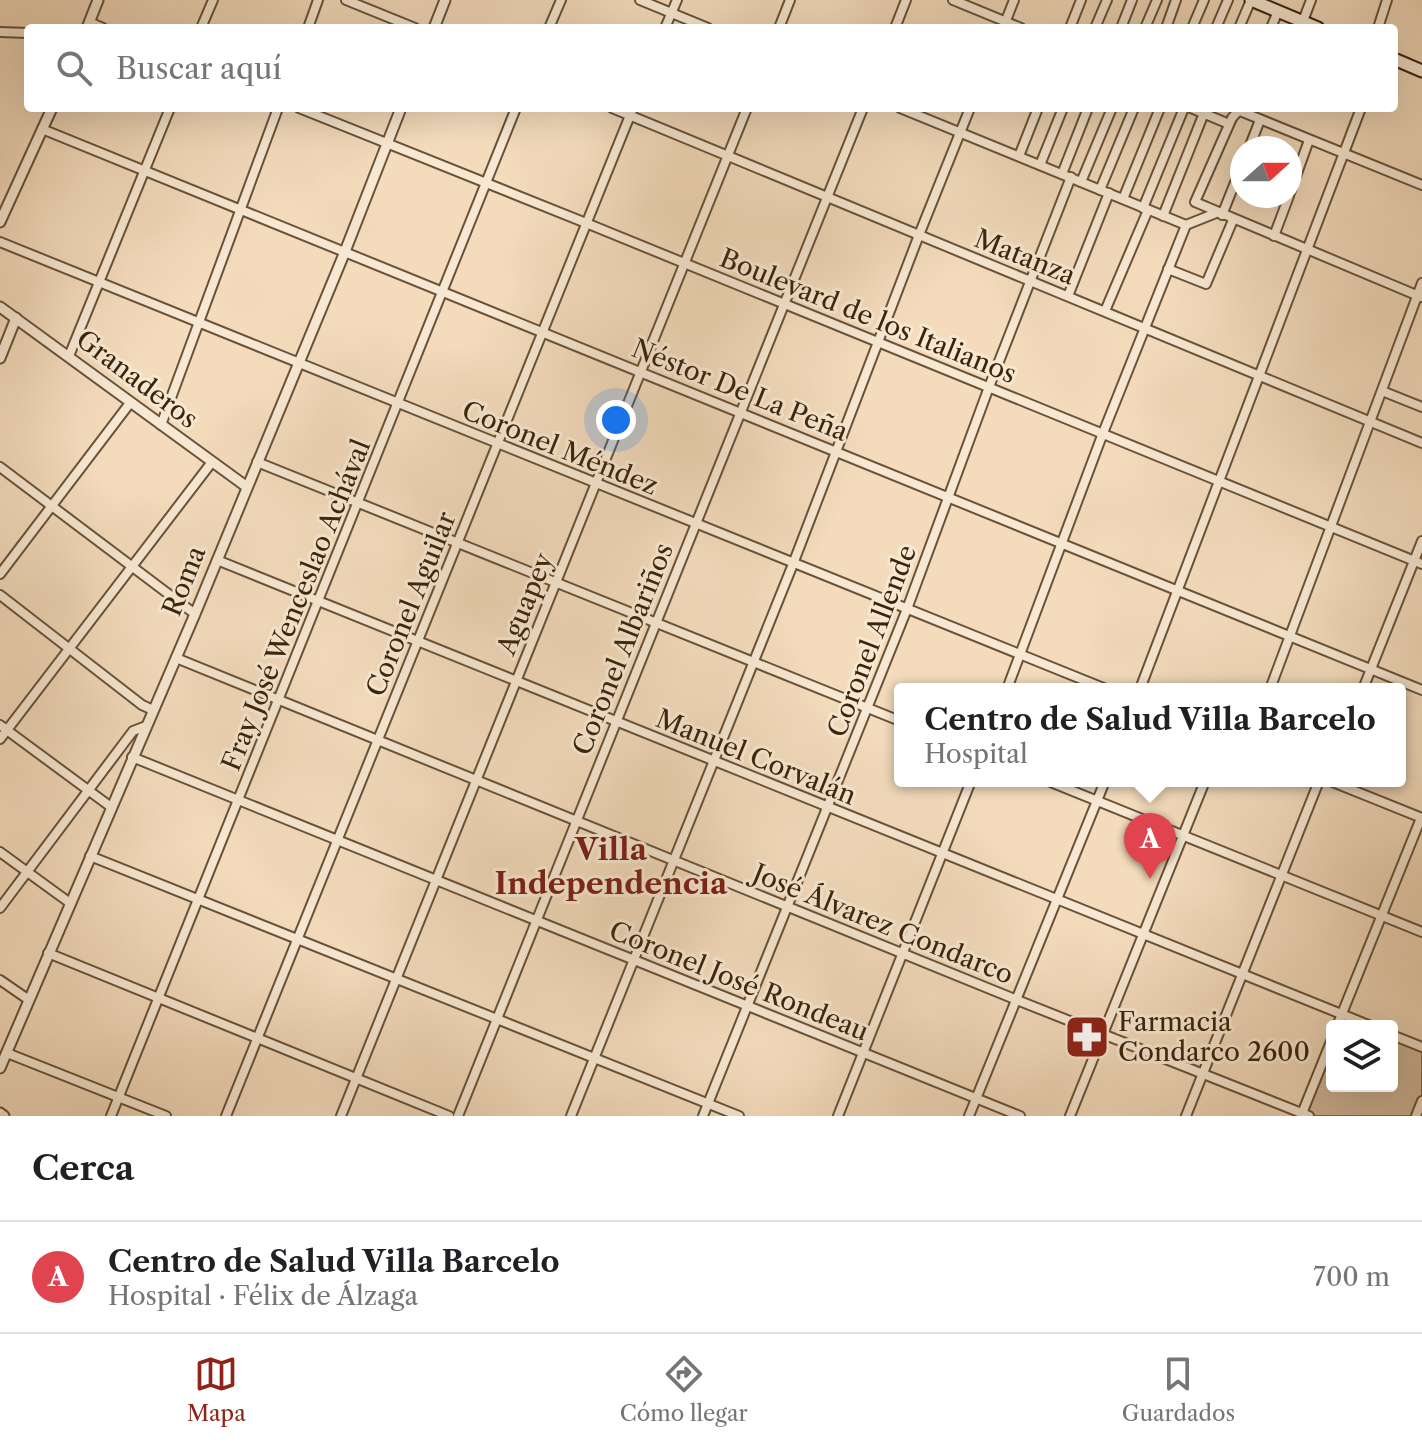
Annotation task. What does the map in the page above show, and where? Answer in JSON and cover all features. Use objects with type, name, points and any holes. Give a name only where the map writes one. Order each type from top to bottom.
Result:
[{"type":"main road","points":[[1251,0],[1309,24]]},
{"type":"main road","points":[[1398,61],[1422,71]]},
{"type":"street","points":[[88,24],[98,0]]},
{"type":"street","points":[[203,24],[213,0]]},
{"type":"street","points":[[309,24],[318,0]]},
{"type":"street","points":[[346,0],[405,24]]},
{"type":"street","points":[[436,24],[445,0]]},
{"type":"street","points":[[551,24],[561,0]]},
{"type":"street","points":[[640,0],[698,24]]},
{"type":"street","points":[[667,24],[677,0]]},
{"type":"street","points":[[781,24],[790,0]]},
{"type":"street","points":[[897,24],[906,0]]},
{"type":"street","points":[[953,0],[1002,24]]},
{"type":"street","points":[[1004,24],[1014,0]]},
{"type":"street","points":[[1072,24],[1081,0]]},
{"type":"street","points":[[1097,24],[1107,0]]},
{"type":"street","points":[[1123,24],[1132,0]]},
{"type":"street","points":[[1147,24],[1157,0]]},
{"type":"street","points":[[1167,24],[1176,0]]},
{"type":"street","points":[[1194,24],[1204,0]]},
{"type":"street","points":[[1218,24],[1228,0]]},
{"type":"street","points":[[1241,24],[1251,0]]},
{"type":"street","points":[[1303,21],[1311,0]]},
{"type":"street","points":[[1379,24],[1387,0]]},
{"type":"street","points":[[1273,24],[1278,11]]},
{"type":"street","points":[[0,32],[24,33]]},
{"type":"street","points":[[0,222],[50,112]]},
{"type":"street","points":[[69,356],[168,112]]},
{"type":"street","points":[[161,425],[277,112]]},
{"type":"street","name":"Boulevard de los Italianos","points":[[309,112],[1418,563]]},
{"type":"street","name":"Roma","points":[[0,1068],[195,614],[399,112]]},
{"type":"street","name":"Fray José Wenceslao Achával","points":[[111,1116],[514,112]]},
{"type":"street","name":"Matanza","points":[[631,112],[727,156],[1422,443]]},
{"type":"street","name":"Coronel Aguilar","points":[[226,1116],[631,112]]},
{"type":"street","name":"Aguapey","points":[[341,1116],[745,112]]},
{"type":"street","name":"Coronel Albariños","points":[[458,1116],[861,112]]},
{"type":"street","points":[[910,112],[1186,225],[1219,214],[1230,191]]},
{"type":"street","points":[[571,1116],[793,564],[968,112]]},
{"type":"street","points":[[1019,156],[1036,112]]},
{"type":"street","points":[[1040,165],[1061,112]]},
{"type":"street","name":"Coronel Allende","points":[[703,1116],[907,609],[1030,281],[1087,112]]},
{"type":"street","points":[[1081,182],[1110,112]]},
{"type":"street","points":[[1068,296],[1133,112]]},
{"type":"street","points":[[1123,199],[1158,112]]},
{"type":"street","points":[[1105,311],[1182,112]]},
{"type":"street","points":[[1163,216],[1205,112]]},
{"type":"street","points":[[1207,112],[1229,124]]},
{"type":"street","points":[[1238,112],[1229,124],[1195,202],[1420,296]]},
{"type":"street","points":[[1244,112],[1422,185]]},
{"type":"street","points":[[1142,683],[1360,112]]},
{"type":"street","points":[[1254,136],[1260,120]]},
{"type":"street","name":"Néstor De La Peña","points":[[42,129],[1422,690]]},
{"type":"street","points":[[1302,159],[1309,140]]},
{"type":"street","points":[[1274,236],[1284,208]]},
{"type":"street","points":[[1168,269],[1206,284],[1233,220]]},
{"type":"street","points":[[1009,683],[1103,433],[1186,225]]},
{"type":"street","name":"Coronel Méndez","points":[[0,242],[1092,683]]},
{"type":"street","points":[[1272,683],[1420,296],[1422,283]]},
{"type":"street","name":"Granaderos","points":[[0,307],[247,487]]},
{"type":"street","points":[[0,358],[16,318]]},
{"type":"street","points":[[1382,391],[1422,407]]},
{"type":"street","points":[[0,574],[130,403]]},
{"type":"street","points":[[0,739],[3,728],[212,462]]},
{"type":"street","points":[[257,462],[894,719]]},
{"type":"street","points":[[0,467],[195,614]]},
{"type":"street","points":[[1365,683],[1418,563],[1422,541]]},
{"type":"street","name":"Manuel Corvalán","points":[[217,560],[1355,1020]]},
{"type":"street","points":[[0,595],[142,705],[153,710]]},
{"type":"street","name":"José Álvarez Condarco","points":[[176,658],[1304,1115]]},
{"type":"street","points":[[0,908],[133,731],[146,726]]},
{"type":"street","points":[[3,728],[111,807]]},
{"type":"street","name":"Coronel José Rondeau","points":[[132,757],[1020,1116]]},
{"type":"street","points":[[838,1116],[969,787]]},
{"type":"street","points":[[1062,787],[1422,932]]},
{"type":"street","points":[[969,1116],[1103,787]]},
{"type":"street","points":[[1070,1116],[1203,787]]},
{"type":"street","points":[[1186,1116],[1317,787]]},
{"type":"street","points":[[1340,1020],[1421,818],[1347,787]]},
{"type":"street","points":[[0,852],[70,903]]},
{"type":"street","points":[[90,856],[739,1116]]},
{"type":"street","points":[[48,953],[449,1116]]},
{"type":"street","points":[[0,980],[29,1000]]},
{"type":"street","points":[[1398,1037],[1422,1047]]},
{"type":"street","points":[[7,1053],[166,1116]]},
{"type":"street","points":[[1304,1115],[1326,1055]]},
{"type":"street","points":[[1416,1116],[1422,1101]]},
{"type":"shaded area","points":[[1398,1037],[1422,1047],[1422,1101],[1416,1116],[1309,1116],[1302,1113],[1326,1054],[1326,1092],[1398,1092]]},
{"type":"place","name":"Centro de Salud Villa Barcelo","points":[[1150,879]]},
{"type":"place","name":"Farmacia Condarco 2600","points":[[1087,1037]]},
{"type":"district","name":"Villa Independencia","points":[[611,866]]}]
